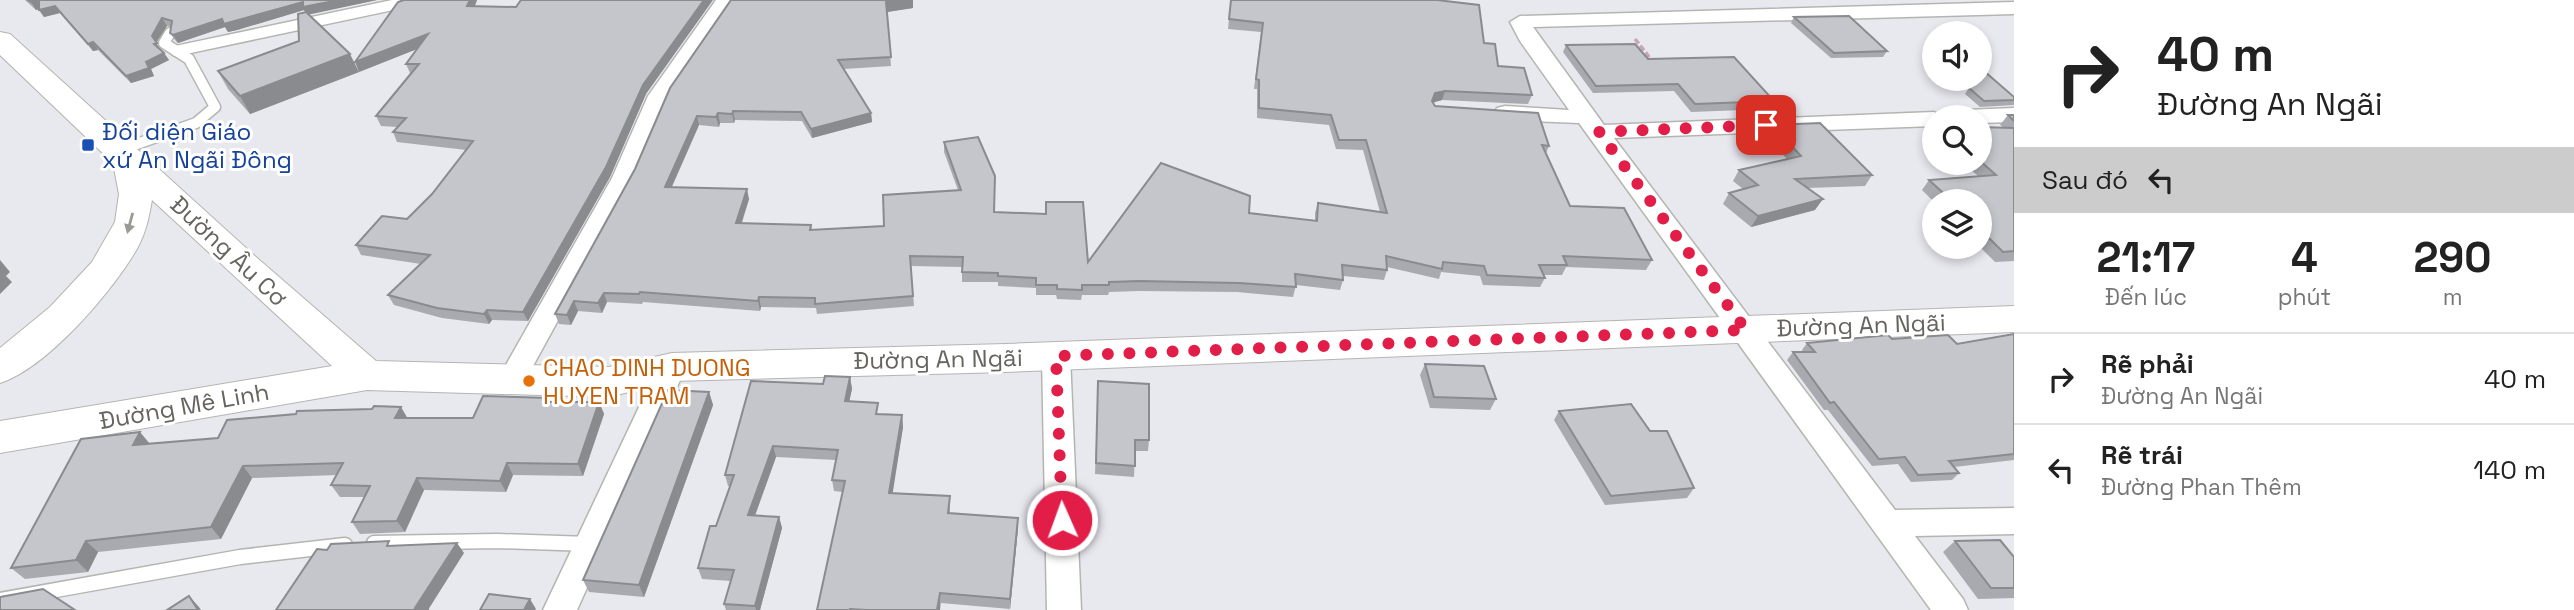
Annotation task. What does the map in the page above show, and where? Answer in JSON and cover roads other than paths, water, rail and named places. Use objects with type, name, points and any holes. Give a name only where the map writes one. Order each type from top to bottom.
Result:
[{"type":"main road","name":"Đường Âu Cơ","points":[[0,40],[243,266],[367,375]]},
{"type":"main road","points":[[0,368],[66,315],[103,273],[129,232],[136,198],[123,153]]},
{"type":"main road","name":"Đường An Ngãi","points":[[367,375],[609,382],[672,367],[1056,356],[2014,319]]},
{"type":"main road","name":"Đường Mê Linh","points":[[0,438],[367,375]]},
{"type":"street","points":[[512,379],[624,178],[659,96],[726,0]]},
{"type":"street","points":[[1951,610],[1530,41],[1520,22],[1824,7],[2014,8]]},
{"type":"street","points":[[1482,111],[1593,125],[1922,119]]},
{"type":"street","points":[[1992,116],[2014,115]]},
{"type":"street","points":[[1056,356],[1064,610]]},
{"type":"street","points":[[560,610],[672,367]]},
{"type":"street","points":[[1887,523],[2014,521]]},
{"type":"lane","points":[[176,51],[416,0]]},
{"type":"lane","points":[[123,153],[196,123],[215,107],[189,59],[164,43],[170,33]]},
{"type":"lane","points":[[0,600],[240,557],[312,547],[469,541],[589,544]]},
{"type":"place","name":"Đối diện Giáo xứ An Ngãi Đông","points":[[88,145]]},
{"type":"place","name":"CHAO DINH DUONG HUYEN TRAM","points":[[529,381]]}]
